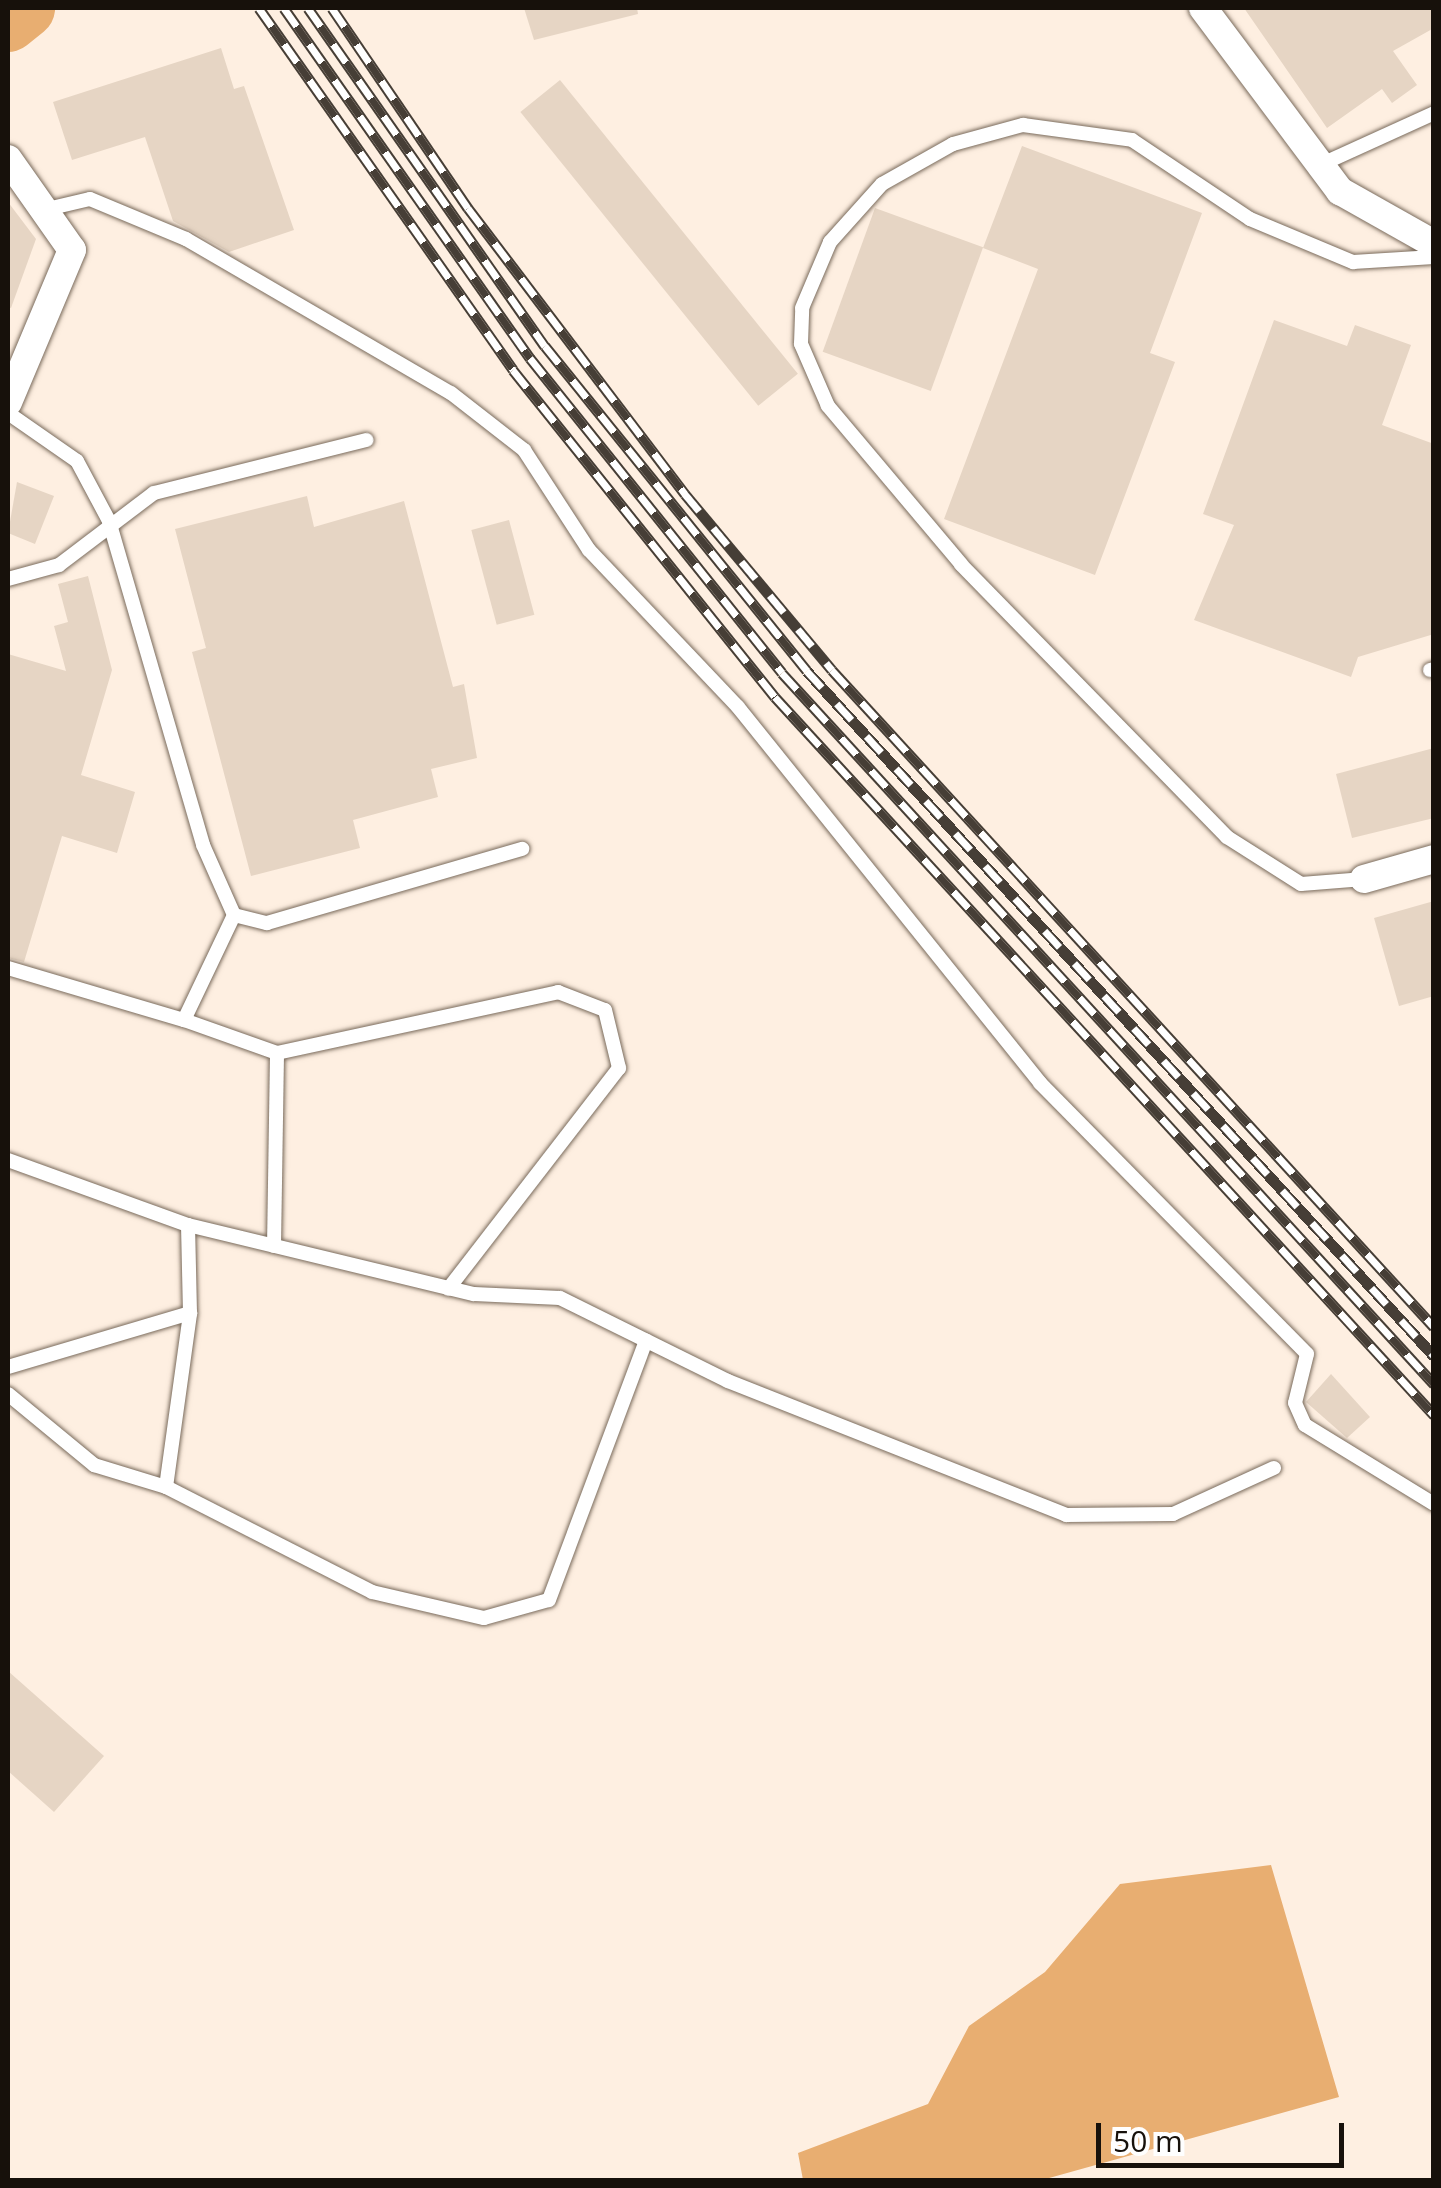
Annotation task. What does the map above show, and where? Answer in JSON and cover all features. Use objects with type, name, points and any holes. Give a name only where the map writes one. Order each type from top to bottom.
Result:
[{"type":"street","points":[[1203,8],[1320,165],[1359,206],[1434,244]]},
{"type":"street","points":[[8,159],[72,250],[8,402]]},
{"type":"street","points":[[1364,879],[1434,859]]},
{"type":"lane","points":[[1320,165],[1434,113]]},
{"type":"lane","points":[[1364,879],[1300,884],[1226,837],[960,564],[828,406],[801,344],[802,308],[840,226],[882,184],[953,144],[1038,124],[1132,140],[1250,218],[1335,256],[1434,257]]},
{"type":"lane","points":[[43,210],[90,199],[186,239],[451,394],[524,450],[589,550],[738,706],[1040,1082],[1307,1354],[1294,1404],[1304,1425],[1434,1504]]},
{"type":"lane","points":[[8,413],[68,450],[109,522],[203,845],[234,915],[184,1020]]},
{"type":"lane","points":[[8,579],[60,565],[109,522],[194,478],[366,440]]},
{"type":"lane","points":[[234,915],[267,923],[522,850]]},
{"type":"lane","points":[[8,968],[184,1020],[277,1053],[558,992],[605,1010],[619,1068],[448,1288]]},
{"type":"lane","points":[[274,1246],[277,1053]]},
{"type":"lane","points":[[8,1160],[188,1225],[448,1288],[560,1298],[646,1341],[1066,1515],[1174,1514],[1274,1468]]},
{"type":"lane","points":[[166,1487],[190,1313],[188,1225]]},
{"type":"lane","points":[[8,1368],[190,1313]]},
{"type":"lane","points":[[8,1394],[94,1465],[166,1487],[372,1592],[484,1618],[550,1600],[646,1341]]},
{"type":"shaded area","points":[[1271,1865],[1339,2097],[1042,2180],[803,2180],[798,2153],[928,2104],[969,2026],[1045,1972],[1120,1884]]},
{"type":"building","points":[[524,8],[637,8],[638,14],[534,40]]},
{"type":"building","points":[[1244,8],[1434,8],[1434,28],[1393,51],[1417,85],[1392,103],[1382,89],[1327,128]]},
{"type":"building","points":[[221,48],[234,89],[244,86],[294,230],[229,252],[173,221],[145,137],[72,160],[53,102]]},
{"type":"building","points":[[560,80],[798,374],[758,406],[520,112]]},
{"type":"building","points":[[1022,146],[1202,213],[1150,353],[1175,362],[1095,575],[944,519],[1038,269],[983,248]]},
{"type":"building","points":[[8,202],[36,239],[11,308],[8,307]]},
{"type":"building","points":[[875,208],[983,247],[931,391],[823,352]]},
{"type":"building","points":[[1274,320],[1347,346],[1355,325],[1411,345],[1382,425],[1434,444],[1434,634],[1358,657],[1351,677],[1194,620],[1234,525],[1203,514]]},
{"type":"building","points":[[17,482],[54,496],[35,544],[8,533]]},
{"type":"building","points":[[307,496],[314,527],[404,501],[453,687],[464,684],[477,758],[431,769],[438,797],[353,820],[360,848],[251,876],[192,652],[206,648],[175,529]]},
{"type":"building","points":[[509,520],[534,615],[497,625],[471,530]]},
{"type":"building","points":[[88,576],[112,670],[81,775],[135,792],[117,853],[62,836],[24,962],[8,958],[8,654],[66,671],[54,626],[68,622],[58,584]]},
{"type":"building","points":[[1434,748],[1434,818],[1352,838],[1336,774]]},
{"type":"building","points":[[1434,901],[1434,996],[1399,1006],[1374,918]]},
{"type":"building","points":[[1331,1374],[1370,1417],[1347,1438],[1306,1402]]},
{"type":"building","points":[[8,1671],[104,1756],[54,1812],[8,1771]]},
{"type":"waterway","points":[[8,22],[25,8]]},
{"type":"railway","points":[[259,8],[513,370],[775,697],[1434,1415]]},
{"type":"railway","points":[[284,8],[530,358],[782,673],[1434,1384]]},
{"type":"railway","points":[[308,8],[545,346],[807,671],[1434,1356]]},
{"type":"railway","points":[[332,8],[468,208],[685,494],[832,670],[1434,1327]]}]
